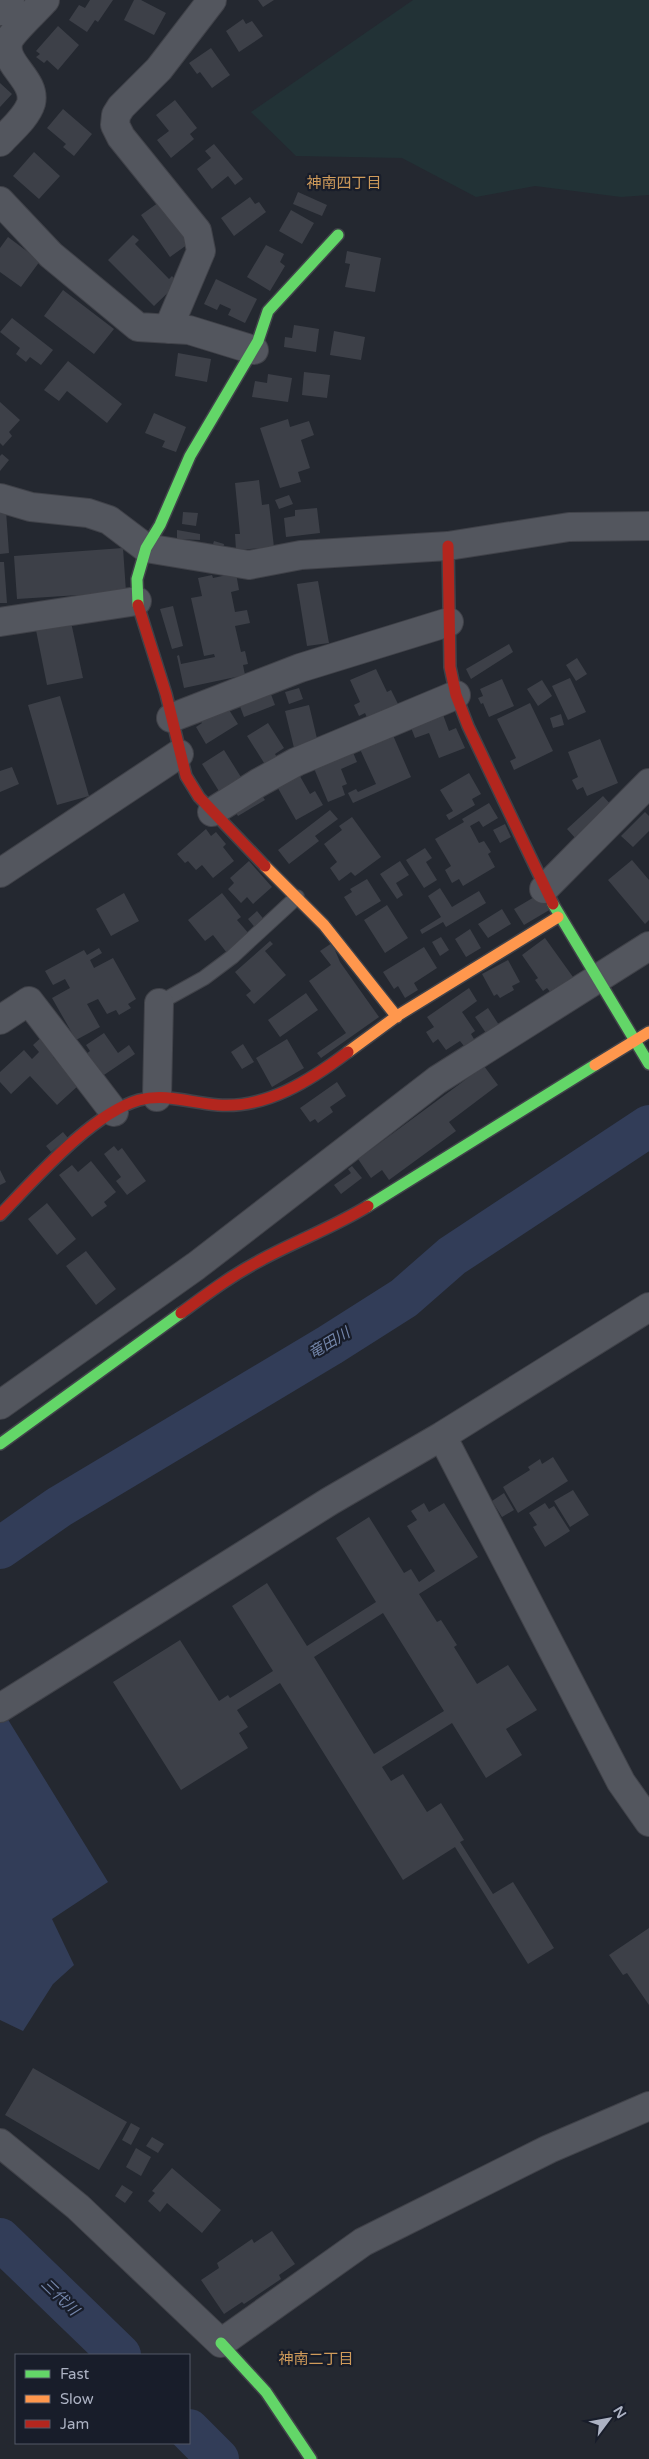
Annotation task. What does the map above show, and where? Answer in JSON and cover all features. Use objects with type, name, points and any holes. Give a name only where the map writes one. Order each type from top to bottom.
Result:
[{"type":"street","points":[[0,11],[10,0]]},
{"type":"street","points":[[0,142],[27,112],[31,102],[30,91],[25,80],[11,61],[7,49],[9,39],[45,0]]},
{"type":"street","points":[[168,329],[201,251],[201,241],[197,231],[121,137],[115,125],[116,115],[121,107],[159,69],[212,0]]},
{"type":"street","points":[[0,201],[51,255],[138,327],[189,330],[254,350]]},
{"type":"street","points":[[338,235],[268,311],[254,350],[190,456],[160,525],[146,548],[137,579],[137,601],[171,718],[179,754],[186,776],[199,797],[324,925],[397,1017]]},
{"type":"street","points":[[0,498],[31,506],[88,513],[109,520],[146,548],[248,565],[300,555],[448,546],[569,526],[649,526]]},
{"type":"street","points":[[448,546],[450,667],[456,695],[504,807],[558,917],[649,1064]]},
{"type":"street","points":[[0,622],[137,601]]},
{"type":"street","points":[[171,718],[300,668],[450,622]]},
{"type":"street","points":[[212,812],[296,762],[456,695]]},
{"type":"street","points":[[3,862],[179,754]]},
{"type":"street","points":[[544,889],[649,783]]},
{"type":"street","points":[[0,1215],[62,1153],[114,1112],[140,1100],[157,1096],[220,1106],[245,1103],[277,1095],[313,1077],[397,1017],[558,917]]},
{"type":"street","points":[[0,1406],[196,1266],[437,1080],[649,946]]},
{"type":"street","points":[[0,1020],[28,1001],[114,1112]]},
{"type":"street","points":[[157,1096],[159,1003]]},
{"type":"street","points":[[0,1444],[221,1284],[260,1260],[350,1217],[649,1032]]},
{"type":"street","points":[[0,1708],[330,1501],[442,1436],[649,1307]]},
{"type":"street","points":[[442,1436],[621,1782],[649,1822]]},
{"type":"street","points":[[221,2343],[363,2242],[549,2149],[649,2106]]},
{"type":"street","points":[[0,2143],[78,2207],[221,2343],[266,2392],[311,2459]]},
{"type":"lane","points":[[159,1003],[204,978],[232,957],[297,897]]},
{"type":"shaded area","points":[[413,0],[649,0],[649,195],[621,197],[535,186],[476,197],[402,158],[296,156],[251,112]]},
{"type":"water","points":[[7,1718],[108,1882],[52,1919],[74,1965],[53,1984],[23,2031],[0,2020],[0,1722]]},
{"type":"building","points":[[90,0],[113,0],[98,22],[95,20],[87,32],[69,20],[79,5],[85,8]]},
{"type":"building","points":[[134,0],[141,0],[166,13],[154,35],[124,20]]},
{"type":"building","points":[[258,0],[274,0],[263,7]]},
{"type":"building","points":[[243,19],[246,24],[252,21],[263,36],[239,52],[226,31]]},
{"type":"building","points":[[58,26],[79,45],[58,70],[47,60],[44,63],[36,57],[40,54],[36,51]]},
{"type":"building","points":[[211,48],[230,75],[212,88],[200,72],[197,74],[189,63]]},
{"type":"building","points":[[0,83],[12,94],[0,107]]},
{"type":"building","points":[[175,100],[197,128],[190,134],[194,139],[171,158],[157,140],[169,131],[156,115]]},
{"type":"building","points":[[63,109],[92,134],[74,156],[63,147],[66,144],[47,128]]},
{"type":"building","points":[[214,144],[243,179],[235,185],[228,176],[212,189],[197,169],[211,158],[205,151]]},
{"type":"building","points":[[34,152],[60,176],[39,199],[13,176]]},
{"type":"building","points":[[298,192],[327,205],[322,216],[293,204]]},
{"type":"building","points":[[250,197],[255,204],[259,202],[266,212],[234,236],[221,218]]},
{"type":"building","points":[[162,200],[191,242],[170,257],[141,215]]},
{"type":"building","points":[[291,210],[314,223],[302,244],[279,231]]},
{"type":"building","points":[[133,235],[139,240],[135,244],[169,279],[172,276],[178,283],[154,306],[108,260]]},
{"type":"building","points":[[8,237],[40,261],[21,287],[0,272],[0,248]]},
{"type":"building","points":[[266,245],[284,254],[280,262],[285,266],[270,291],[247,277]]},
{"type":"building","points":[[347,251],[381,258],[375,292],[345,287],[350,264],[345,263]]},
{"type":"building","points":[[216,279],[257,299],[245,323],[228,315],[231,309],[220,304],[217,310],[204,304]]},
{"type":"building","points":[[63,290],[114,329],[94,354],[44,316]]},
{"type":"building","points":[[12,318],[53,350],[41,365],[30,357],[26,362],[16,354],[20,348],[0,332]]},
{"type":"building","points":[[294,325],[319,329],[316,352],[284,347],[285,337],[292,338]]},
{"type":"building","points":[[334,331],[365,337],[361,360],[330,355]]},
{"type":"building","points":[[178,353],[211,359],[207,382],[175,376]]},
{"type":"building","points":[[68,361],[122,404],[107,423],[67,391],[59,401],[44,390]]},
{"type":"building","points":[[304,372],[330,375],[327,398],[302,395]]},
{"type":"building","points":[[268,374],[292,378],[288,402],[252,397],[255,381],[267,383]]},
{"type":"building","points":[[0,402],[20,420],[9,432],[12,436],[3,446],[0,443]]},
{"type":"building","points":[[154,413],[186,427],[176,452],[162,447],[165,441],[145,433]]},
{"type":"building","points":[[288,419],[290,427],[309,421],[314,435],[301,440],[310,468],[298,472],[301,482],[280,488],[260,428]]},
{"type":"building","points":[[2,454],[9,460],[0,471],[0,456]]},
{"type":"building","points":[[259,480],[262,505],[269,504],[274,547],[236,550],[235,534],[240,534],[235,483]]},
{"type":"building","points":[[289,495],[293,504],[279,509],[275,500]]},
{"type":"building","points":[[317,508],[320,533],[286,537],[284,518],[295,516],[295,510]]},
{"type":"building","points":[[6,511],[9,553],[0,554],[0,512]]},
{"type":"building","points":[[183,512],[198,513],[196,526],[182,524]]},
{"type":"building","points":[[177,530],[200,534],[200,540],[177,539]]},
{"type":"building","points":[[214,541],[224,544],[223,550],[212,547]]},
{"type":"building","points":[[123,548],[126,592],[17,599],[14,556]]},
{"type":"building","points":[[0,562],[4,562],[7,603],[0,603]]},
{"type":"building","points":[[236,573],[239,590],[231,592],[235,612],[247,610],[250,623],[235,626],[241,652],[245,651],[248,664],[243,665],[245,675],[184,688],[177,656],[179,655],[181,664],[215,657],[214,654],[204,656],[191,598],[202,596],[198,578],[212,575],[213,578]]},
{"type":"building","points":[[318,581],[329,643],[307,646],[297,584]]},
{"type":"building","points":[[173,606],[183,646],[172,649],[160,609]]},
{"type":"building","points":[[71,622],[83,678],[47,685],[36,630]]},
{"type":"building","points":[[509,644],[513,652],[471,679],[466,669]]},
{"type":"building","points":[[577,658],[587,674],[576,681],[566,665]]},
{"type":"building","points":[[376,669],[387,692],[391,690],[401,710],[370,724],[365,713],[359,716],[354,705],[360,702],[350,680]]},
{"type":"building","points":[[570,678],[586,712],[568,720],[552,686]]},
{"type":"building","points":[[502,679],[514,706],[489,717],[483,703],[481,704],[478,698],[483,696],[480,689]]},
{"type":"building","points":[[542,680],[552,696],[538,706],[527,689]]},
{"type":"building","points":[[299,688],[303,699],[289,704],[285,692]]},
{"type":"building","points":[[269,689],[275,705],[244,717],[238,701]]},
{"type":"building","points":[[60,696],[89,796],[57,805],[28,705]]},
{"type":"building","points":[[530,703],[553,751],[514,770],[510,761],[516,758],[497,719]]},
{"type":"building","points":[[226,705],[238,724],[206,744],[196,727],[202,723],[199,719]]},
{"type":"building","points":[[309,705],[319,747],[295,752],[285,711]]},
{"type":"building","points":[[442,712],[449,731],[456,728],[465,748],[439,758],[429,733],[415,738],[410,725]]},
{"type":"building","points":[[561,714],[564,725],[553,728],[550,718]]},
{"type":"building","points":[[268,723],[284,748],[275,754],[278,759],[266,766],[247,736]]},
{"type":"building","points":[[392,733],[411,777],[353,803],[348,793],[356,789],[358,792],[376,784],[359,747]]},
{"type":"building","points":[[600,739],[618,783],[587,796],[583,787],[577,790],[572,780],[578,777],[568,752]]},
{"type":"building","points":[[224,750],[244,782],[222,796],[202,764]]},
{"type":"building","points":[[352,750],[357,762],[341,769],[347,784],[342,786],[345,795],[328,802],[313,766]]},
{"type":"building","points":[[12,767],[19,784],[0,792],[0,771]]},
{"type":"building","points":[[297,771],[310,794],[315,791],[323,805],[296,820],[275,783]]},
{"type":"building","points":[[469,773],[481,794],[472,799],[475,805],[449,820],[446,815],[453,811],[440,790]]},
{"type":"building","points":[[258,790],[265,800],[238,816],[232,807]]},
{"type":"building","points":[[603,796],[613,807],[577,840],[567,829]]},
{"type":"building","points":[[489,803],[498,818],[483,827],[479,821],[470,826],[479,843],[484,841],[491,852],[488,854],[495,867],[463,886],[459,879],[452,883],[445,870],[451,866],[435,839],[464,822],[462,819]]},
{"type":"building","points":[[330,810],[338,819],[315,836],[319,841],[289,864],[278,850]]},
{"type":"building","points":[[645,812],[649,816],[649,831],[633,847],[621,836]]},
{"type":"building","points":[[352,817],[381,857],[355,876],[351,872],[339,881],[330,868],[337,862],[324,844],[342,830],[339,826]]},
{"type":"building","points":[[505,824],[511,837],[500,843],[493,830]]},
{"type":"building","points":[[206,829],[211,836],[216,832],[226,844],[223,847],[234,861],[213,878],[202,865],[196,870],[188,861],[185,863],[177,854]]},
{"type":"building","points":[[425,848],[432,858],[426,862],[437,880],[424,888],[406,860]]},
{"type":"building","points":[[632,860],[649,880],[649,920],[645,924],[608,880]]},
{"type":"building","points":[[249,861],[272,887],[253,904],[247,897],[241,903],[228,889],[234,883],[230,878]]},
{"type":"building","points":[[400,861],[409,875],[396,883],[403,895],[397,899],[380,874]]},
{"type":"building","points":[[367,879],[381,901],[356,916],[344,897],[352,892],[350,889]]},
{"type":"building","points":[[440,888],[452,907],[479,891],[486,903],[446,927],[443,922],[422,934],[420,930],[441,917],[428,896]]},
{"type":"building","points":[[124,893],[139,921],[111,936],[96,909]]},
{"type":"building","points":[[222,893],[241,917],[237,920],[250,935],[227,953],[213,935],[205,941],[188,920]]},
{"type":"building","points":[[541,893],[551,909],[524,925],[514,909]]},
{"type":"building","points":[[387,905],[408,938],[385,953],[364,920]]},
{"type":"building","points":[[502,909],[511,924],[488,938],[478,924]]},
{"type":"building","points":[[257,911],[266,922],[257,930],[248,919]]},
{"type":"building","points":[[470,929],[481,948],[466,957],[455,939]]},
{"type":"building","points":[[441,937],[449,950],[440,956],[432,942]]},
{"type":"building","points":[[545,938],[573,977],[551,993],[547,988],[543,991],[535,980],[538,978],[522,955]]},
{"type":"building","points":[[270,941],[273,944],[265,951],[286,975],[254,1004],[246,995],[251,991],[235,972]]},
{"type":"building","points":[[332,943],[340,962],[379,1017],[321,1058],[317,1053],[346,1033],[309,981],[331,965],[320,951]]},
{"type":"building","points":[[424,947],[437,968],[414,983],[418,990],[405,998],[398,986],[394,989],[383,972]]},
{"type":"building","points":[[99,948],[102,953],[90,960],[94,968],[113,958],[136,999],[128,1004],[131,1008],[119,1015],[116,1010],[107,1014],[98,999],[87,1004],[100,1027],[76,1040],[52,998],[70,988],[65,979],[53,985],[45,971],[84,950],[87,955]]},
{"type":"building","points":[[508,960],[520,982],[512,986],[514,990],[500,998],[497,994],[494,996],[482,974]]},
{"type":"building","points":[[469,988],[477,1001],[462,1012],[475,1031],[471,1034],[474,1039],[464,1046],[460,1041],[446,1050],[438,1039],[433,1043],[426,1032],[434,1027],[427,1017]]},
{"type":"building","points":[[306,993],[318,1010],[280,1037],[268,1020]]},
{"type":"building","points":[[488,1008],[499,1025],[486,1033],[475,1017]]},
{"type":"building","points":[[46,1033],[61,1050],[53,1057],[79,1085],[57,1105],[30,1076],[11,1094],[0,1082],[0,1072],[24,1050],[32,1059],[39,1052],[33,1045]]},
{"type":"building","points":[[104,1033],[118,1053],[129,1045],[135,1054],[101,1077],[86,1054],[90,1051],[86,1045]]},
{"type":"building","points":[[287,1039],[304,1068],[272,1087],[256,1058]]},
{"type":"building","points":[[243,1044],[254,1062],[242,1069],[231,1052]]},
{"type":"building","points":[[484,1066],[498,1085],[449,1122],[456,1131],[389,1180],[382,1170],[371,1178],[358,1159]]},
{"type":"building","points":[[337,1082],[346,1096],[330,1107],[333,1112],[318,1123],[315,1119],[310,1122],[300,1108]]},
{"type":"building","points":[[63,1132],[68,1138],[51,1152],[46,1146]]},
{"type":"building","points":[[114,1146],[118,1151],[122,1148],[146,1181],[127,1195],[116,1181],[121,1177],[104,1154]]},
{"type":"building","points":[[91,1161],[116,1192],[104,1202],[107,1206],[92,1217],[59,1175],[72,1165],[78,1172]]},
{"type":"building","points":[[352,1166],[362,1178],[341,1194],[334,1185],[351,1173],[348,1169]]},
{"type":"building","points":[[0,1170],[6,1182],[0,1185]]},
{"type":"building","points":[[47,1203],[76,1239],[57,1255],[28,1219]]},
{"type":"building","points":[[86,1251],[116,1289],[96,1305],[66,1266]]},
{"type":"building","points":[[553,1457],[568,1481],[518,1513],[503,1487],[530,1470],[528,1467],[540,1459],[542,1464]]},
{"type":"building","points":[[573,1490],[589,1515],[570,1527],[554,1501]]},
{"type":"building","points":[[504,1493],[514,1510],[502,1517],[492,1501]]},
{"type":"building","points":[[424,1503],[429,1512],[444,1503],[478,1557],[419,1594],[437,1622],[441,1620],[457,1645],[454,1647],[477,1684],[508,1665],[537,1710],[506,1729],[522,1755],[486,1778],[452,1723],[382,1767],[391,1781],[403,1774],[427,1812],[441,1803],[464,1840],[460,1842],[493,1894],[513,1882],[554,1948],[528,1964],[455,1847],[403,1880],[280,1683],[237,1710],[248,1727],[239,1733],[248,1748],[181,1790],[113,1682],[180,1640],[219,1701],[228,1695],[230,1698],[273,1671],[232,1606],[267,1583],[307,1646],[376,1602],[336,1538],[369,1517],[404,1573],[411,1569],[419,1582],[435,1571],[407,1526],[417,1520],[411,1511]],"holes":[[[383,1613],[444,1711],[374,1754],[314,1657]]]},
{"type":"building","points":[[545,1503],[549,1509],[554,1506],[570,1531],[545,1547],[533,1527],[537,1525],[529,1513]]},
{"type":"building","points":[[649,1928],[649,2005],[627,1973],[623,1975],[609,1955]]},
{"type":"building","points":[[33,2068],[127,2122],[99,2170],[5,2115]]},
{"type":"building","points":[[131,2123],[140,2128],[131,2145],[122,2140]]},
{"type":"building","points":[[152,2137],[164,2144],[158,2153],[146,2146]]},
{"type":"building","points":[[136,2148],[151,2157],[141,2176],[126,2167]]},
{"type":"building","points":[[172,2168],[221,2210],[202,2233],[167,2203],[160,2212],[148,2201],[155,2193],[152,2191]]},
{"type":"building","points":[[122,2185],[133,2192],[125,2203],[115,2196]]},
{"type":"building","points":[[272,2231],[295,2264],[279,2275],[281,2279],[244,2304],[242,2302],[224,2314],[201,2280],[219,2268],[217,2263],[252,2239],[254,2243]]},
{"type":"waterway","name":"竜田川","points":[[0,1548],[59,1507],[330,1345],[404,1298],[452,1256],[649,1126]]},
{"type":"waterway","name":"三代川","points":[[0,2239],[119,2354]]},
{"type":"waterway","name":"三代川","points":[[190,2431],[218,2459]]},
{"type":"traffic: fast","points":[[138,605],[137,579],[146,548],[160,525],[190,456],[258,341],[268,311],[338,235]]},
{"type":"traffic: fast","points":[[553,904],[649,1064]]},
{"type":"traffic: fast","points":[[368,1206],[595,1065]]},
{"type":"traffic: fast","points":[[0,1444],[181,1313]]},
{"type":"traffic: fast","points":[[221,2343],[266,2392],[311,2459]]},
{"type":"traffic: slow","points":[[265,866],[324,925],[397,1017]]},
{"type":"traffic: slow","points":[[348,1052],[397,1016],[558,917]]},
{"type":"traffic: slow","points":[[595,1065],[649,1032]]},
{"type":"traffic: jam","points":[[448,546],[450,667],[456,695],[468,726],[553,904]]},
{"type":"traffic: jam","points":[[138,605],[166,694],[186,776],[199,797],[265,866]]},
{"type":"traffic: jam","points":[[0,1215],[65,1149],[83,1133],[121,1107],[149,1098],[178,1099],[218,1105],[236,1105],[253,1102],[270,1097],[303,1082],[348,1052]]},
{"type":"traffic: jam","points":[[181,1313],[250,1266],[342,1221],[368,1206]]},
{"type":"district","name":"神南四丁目","points":[[344,183]]},
{"type":"district","name":"神南二丁目","points":[[316,2359]]}]
